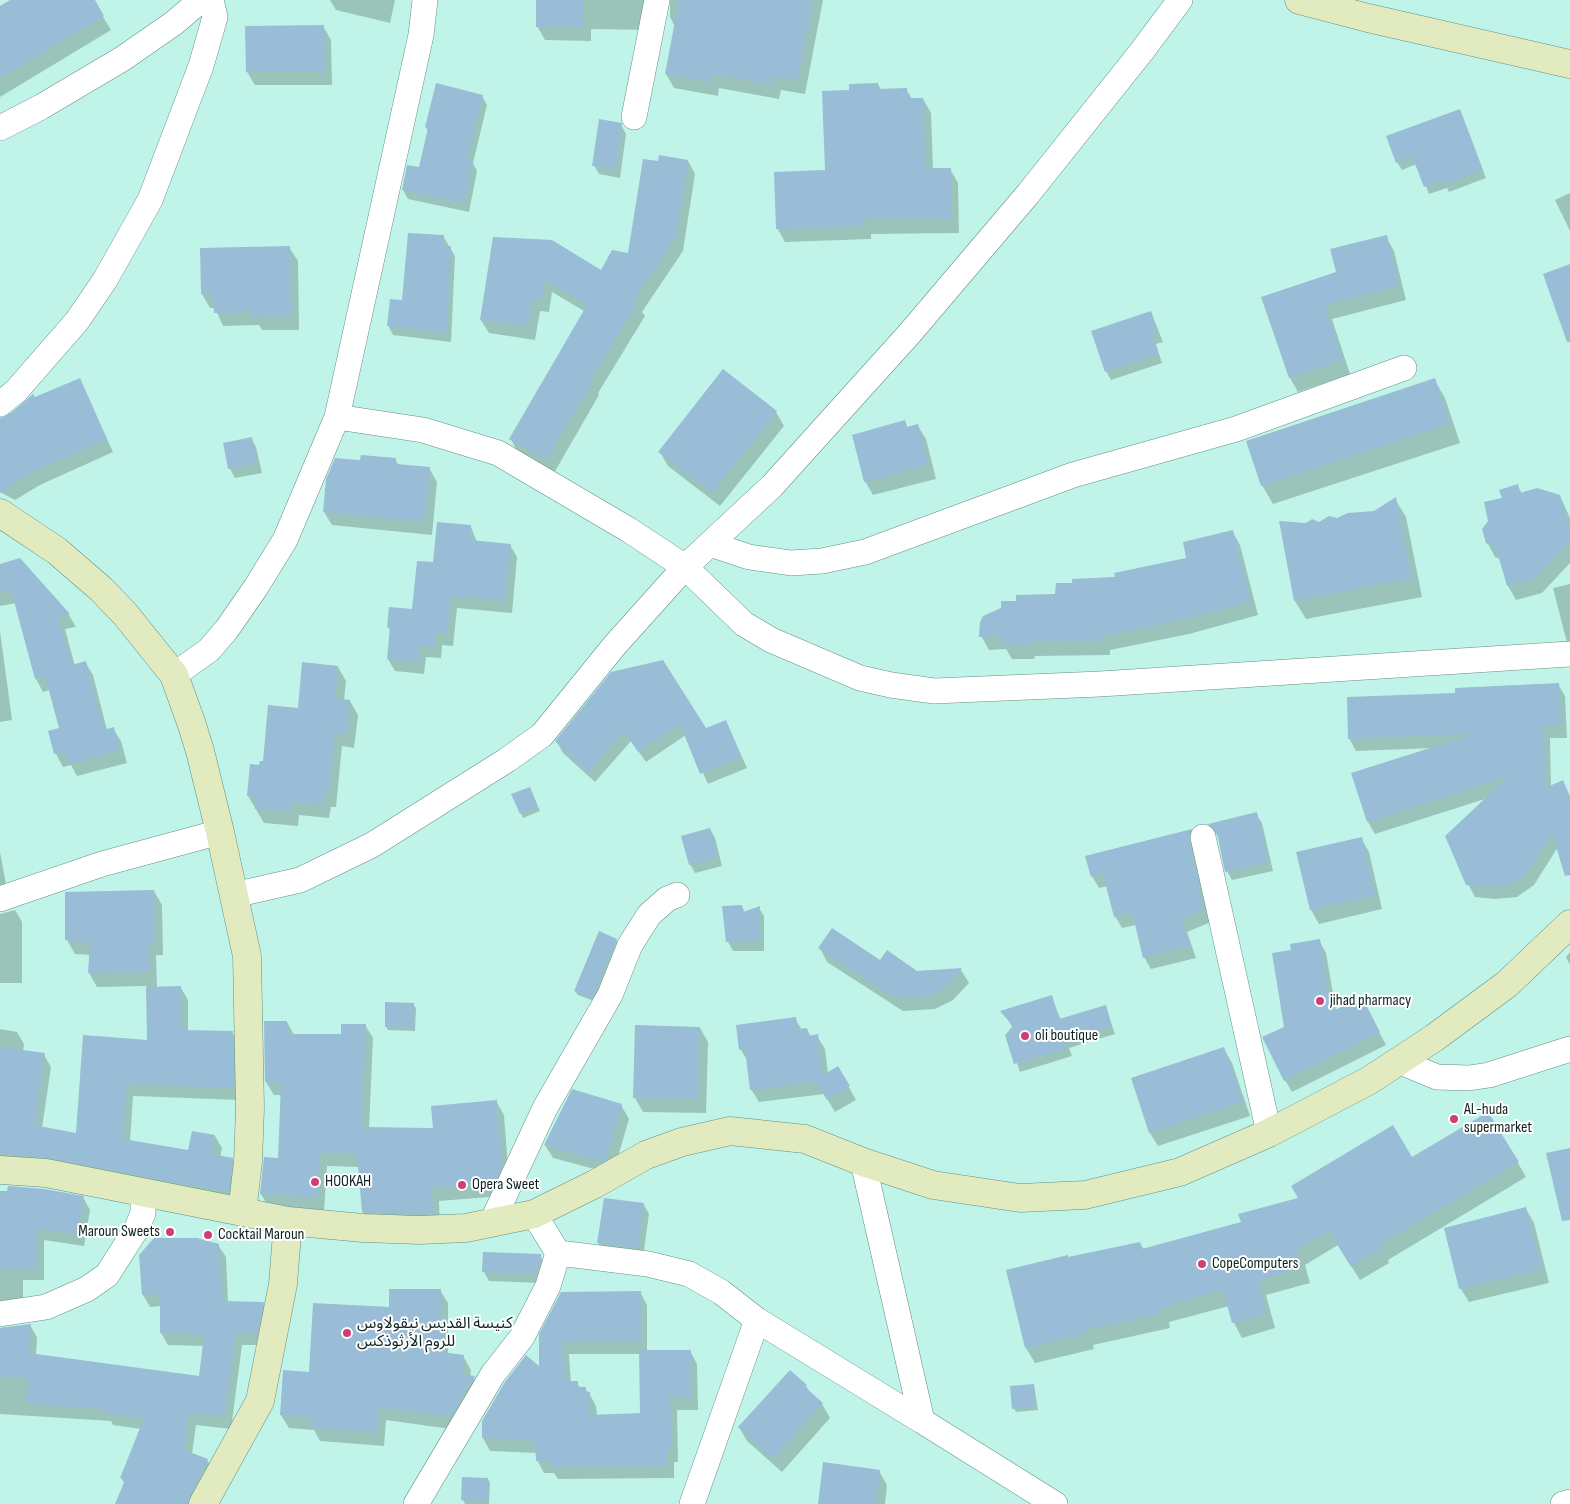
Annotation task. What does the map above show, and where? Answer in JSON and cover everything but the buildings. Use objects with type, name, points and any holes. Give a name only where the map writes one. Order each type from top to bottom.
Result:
[{"type":"main road","points":[[1299,0],[1368,18],[1570,64]]},
{"type":"main road","points":[[0,513],[57,551],[101,589],[174,675],[200,751],[247,956],[250,1025],[248,1153],[242,1212]]},
{"type":"main road","points":[[0,1170],[46,1173],[288,1221],[420,1230],[466,1228],[534,1214],[595,1184],[646,1155],[682,1142],[730,1131],[805,1139],[864,1162],[933,1185],[1020,1198],[1085,1194],[1180,1172],[1269,1133],[1370,1080],[1506,984],[1570,924]]},
{"type":"main road","points":[[203,1504],[260,1401],[284,1284],[288,1221]]},
{"type":"street","points":[[0,128],[41,107],[122,59],[174,23],[201,0]]},
{"type":"street","points":[[0,404],[16,391],[77,322],[105,280],[150,200],[201,66],[215,17],[211,0]]},
{"type":"street","points":[[174,675],[209,650],[227,629],[256,587],[284,540],[337,417],[421,35],[425,0]]},
{"type":"street","points":[[634,117],[657,0]]},
{"type":"street","points":[[234,895],[300,880],[372,845],[507,760],[542,735],[615,645],[686,567],[772,486],[910,333],[1028,194],[1142,51],[1180,0]]},
{"type":"street","points":[[710,544],[749,557],[792,563],[822,561],[865,552],[1073,475],[1236,429],[1404,368]]},
{"type":"street","points":[[337,417],[423,430],[498,453],[629,530],[686,567],[744,624],[770,640],[860,678],[934,691],[1100,684],[1570,654]]},
{"type":"street","points":[[0,899],[102,864],[220,832]]},
{"type":"street","points":[[1203,837],[1269,1133]]},
{"type":"street","points":[[492,1222],[545,1108],[610,995],[630,945],[649,915],[667,899],[677,895]]},
{"type":"street","points":[[1398,1062],[1437,1077],[1469,1078],[1489,1075],[1570,1049]]},
{"type":"street","points":[[864,1162],[922,1421]]},
{"type":"street","points":[[0,1314],[46,1307],[87,1289],[106,1275],[137,1228],[143,1213],[143,1192]]},
{"type":"street","points":[[416,1504],[493,1374],[522,1337],[548,1286],[558,1253],[534,1214]]},
{"type":"street","points":[[558,1253],[648,1264],[689,1274],[721,1292],[757,1320],[1055,1504]]},
{"type":"street","points":[[692,1504],[757,1320]]},
{"type":"street","points":[[1563,1504],[1570,1502]]},
{"type":"place","name":"jihad pharmacy","points":[[1320,1001]]},
{"type":"place","name":"oli boutique","points":[[1025,1036]]},
{"type":"place","name":"AL-huda supermarket","points":[[1454,1119]]},
{"type":"place","name":"HOOKAH","points":[[315,1182]]},
{"type":"place","name":"Opera Sweet","points":[[462,1185]]},
{"type":"place","name":"Maroun Sweets","points":[[170,1232]]},
{"type":"place","name":"Cocktail Maroun","points":[[208,1235]]},
{"type":"place","name":"CopeComputers","points":[[1202,1264]]},
{"type":"place","name":"كنيسة القديس نيقولاوس للروم الأرثوذكس","points":[[347,1333]]}]
